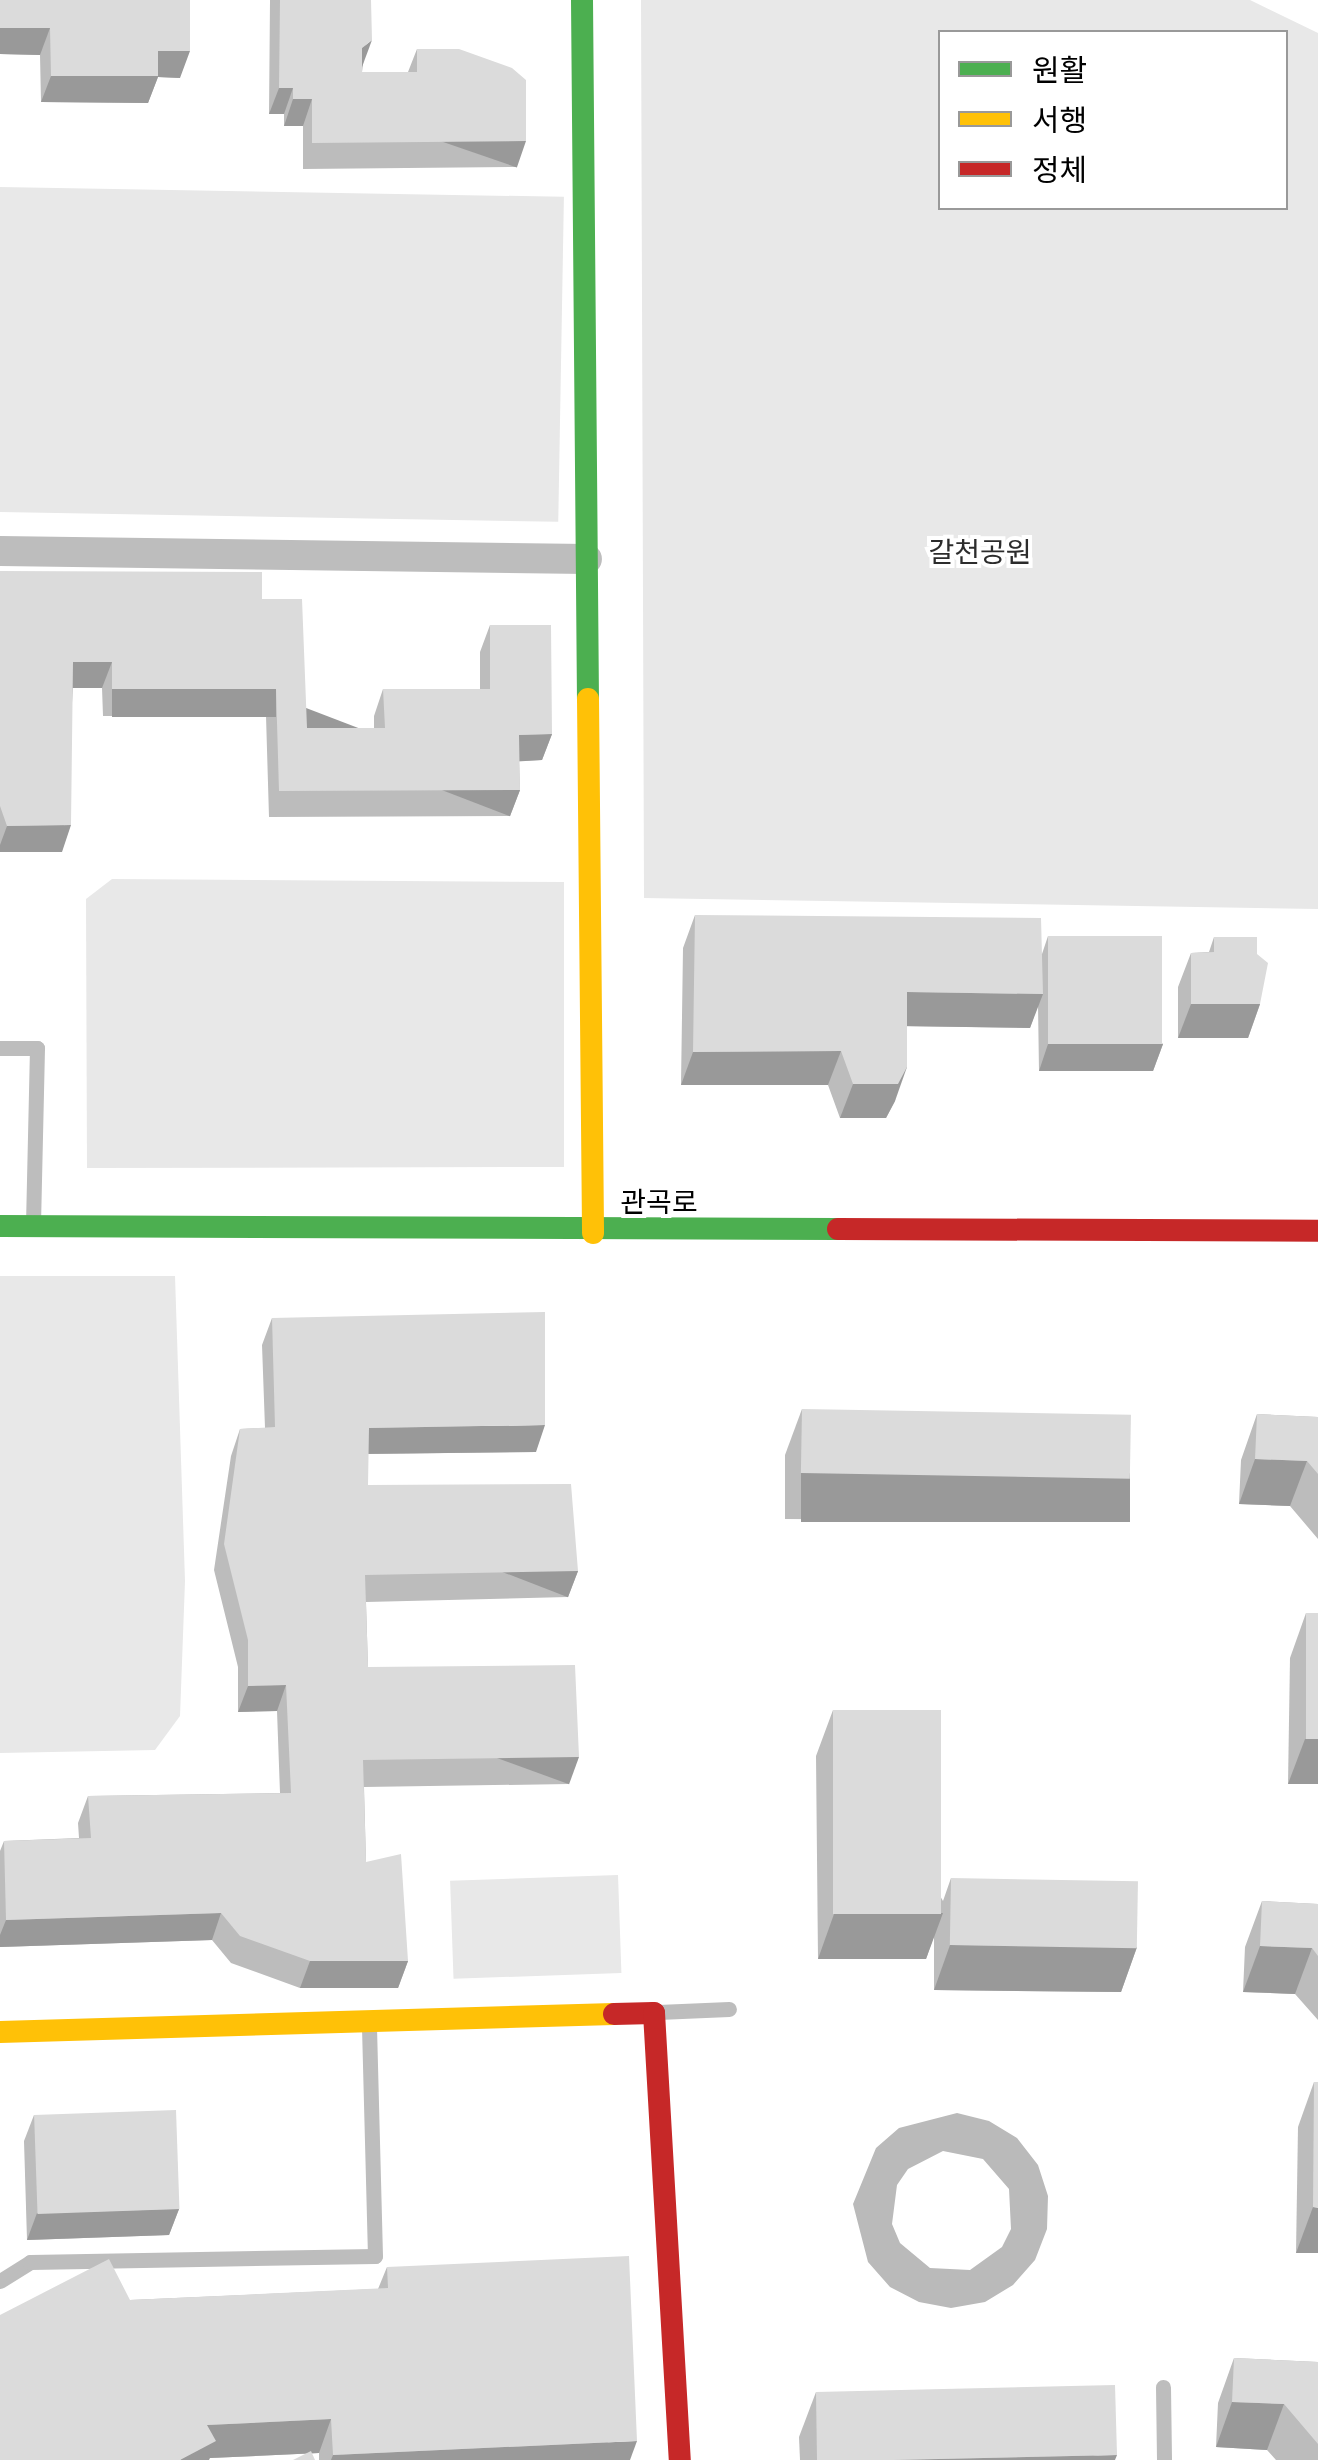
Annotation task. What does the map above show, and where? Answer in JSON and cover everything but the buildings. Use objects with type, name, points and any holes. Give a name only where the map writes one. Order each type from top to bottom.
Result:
[{"type":"street","points":[[582,0],[592,1233]]},
{"type":"street","points":[[0,551],[587,559]]},
{"type":"street","name":"관곡로","points":[[0,1226],[592,1233],[1318,1231]]},
{"type":"street","points":[[0,2032],[654,2013],[680,2460]]},
{"type":"lane","points":[[0,1048],[37,1048],[33,1226]]},
{"type":"lane","points":[[654,2013],[729,2009]]},
{"type":"lane","points":[[0,2281],[30,2262],[375,2256],[369,2021]]},
{"type":"lane","points":[[1163,2388],[1164,2460]]},
{"type":"green space","name":"갈천공원","points":[[641,0],[1250,0],[1318,33],[1318,909],[644,898]]},
{"type":"green space","points":[[0,187],[564,197],[558,522],[0,512]]},
{"type":"green space","points":[[112,879],[564,882],[564,1167],[87,1168],[86,899]]},
{"type":"green space","points":[[0,1276],[175,1276],[185,1581],[180,1716],[155,1750],[0,1753]]},
{"type":"green space","points":[[618,1875],[621,1973],[454,1979],[450,1881]]},
{"type":"shaded area","points":[[957,2113],[989,2121],[1017,2138],[1038,2165],[1048,2196],[1047,2229],[1035,2260],[1013,2285],[985,2302],[951,2308],[919,2302],[890,2287],[868,2262],[853,2204],[876,2148],[899,2128]],"holes":[[[943,2151],[983,2159],[1009,2189],[1011,2229],[1002,2247],[970,2270],[930,2268],[900,2243],[892,2224],[897,2185],[908,2169]]]},
{"type":"traffic: fast","points":[[582,0],[588,699]]},
{"type":"traffic: fast","points":[[0,1226],[838,1229]]},
{"type":"traffic: slow","points":[[588,699],[593,1233]]},
{"type":"traffic: slow","points":[[0,2032],[614,2014]]},
{"type":"traffic: jam","points":[[838,1229],[1318,1231]]},
{"type":"traffic: jam","points":[[614,2014],[654,2013],[680,2460]]}]
